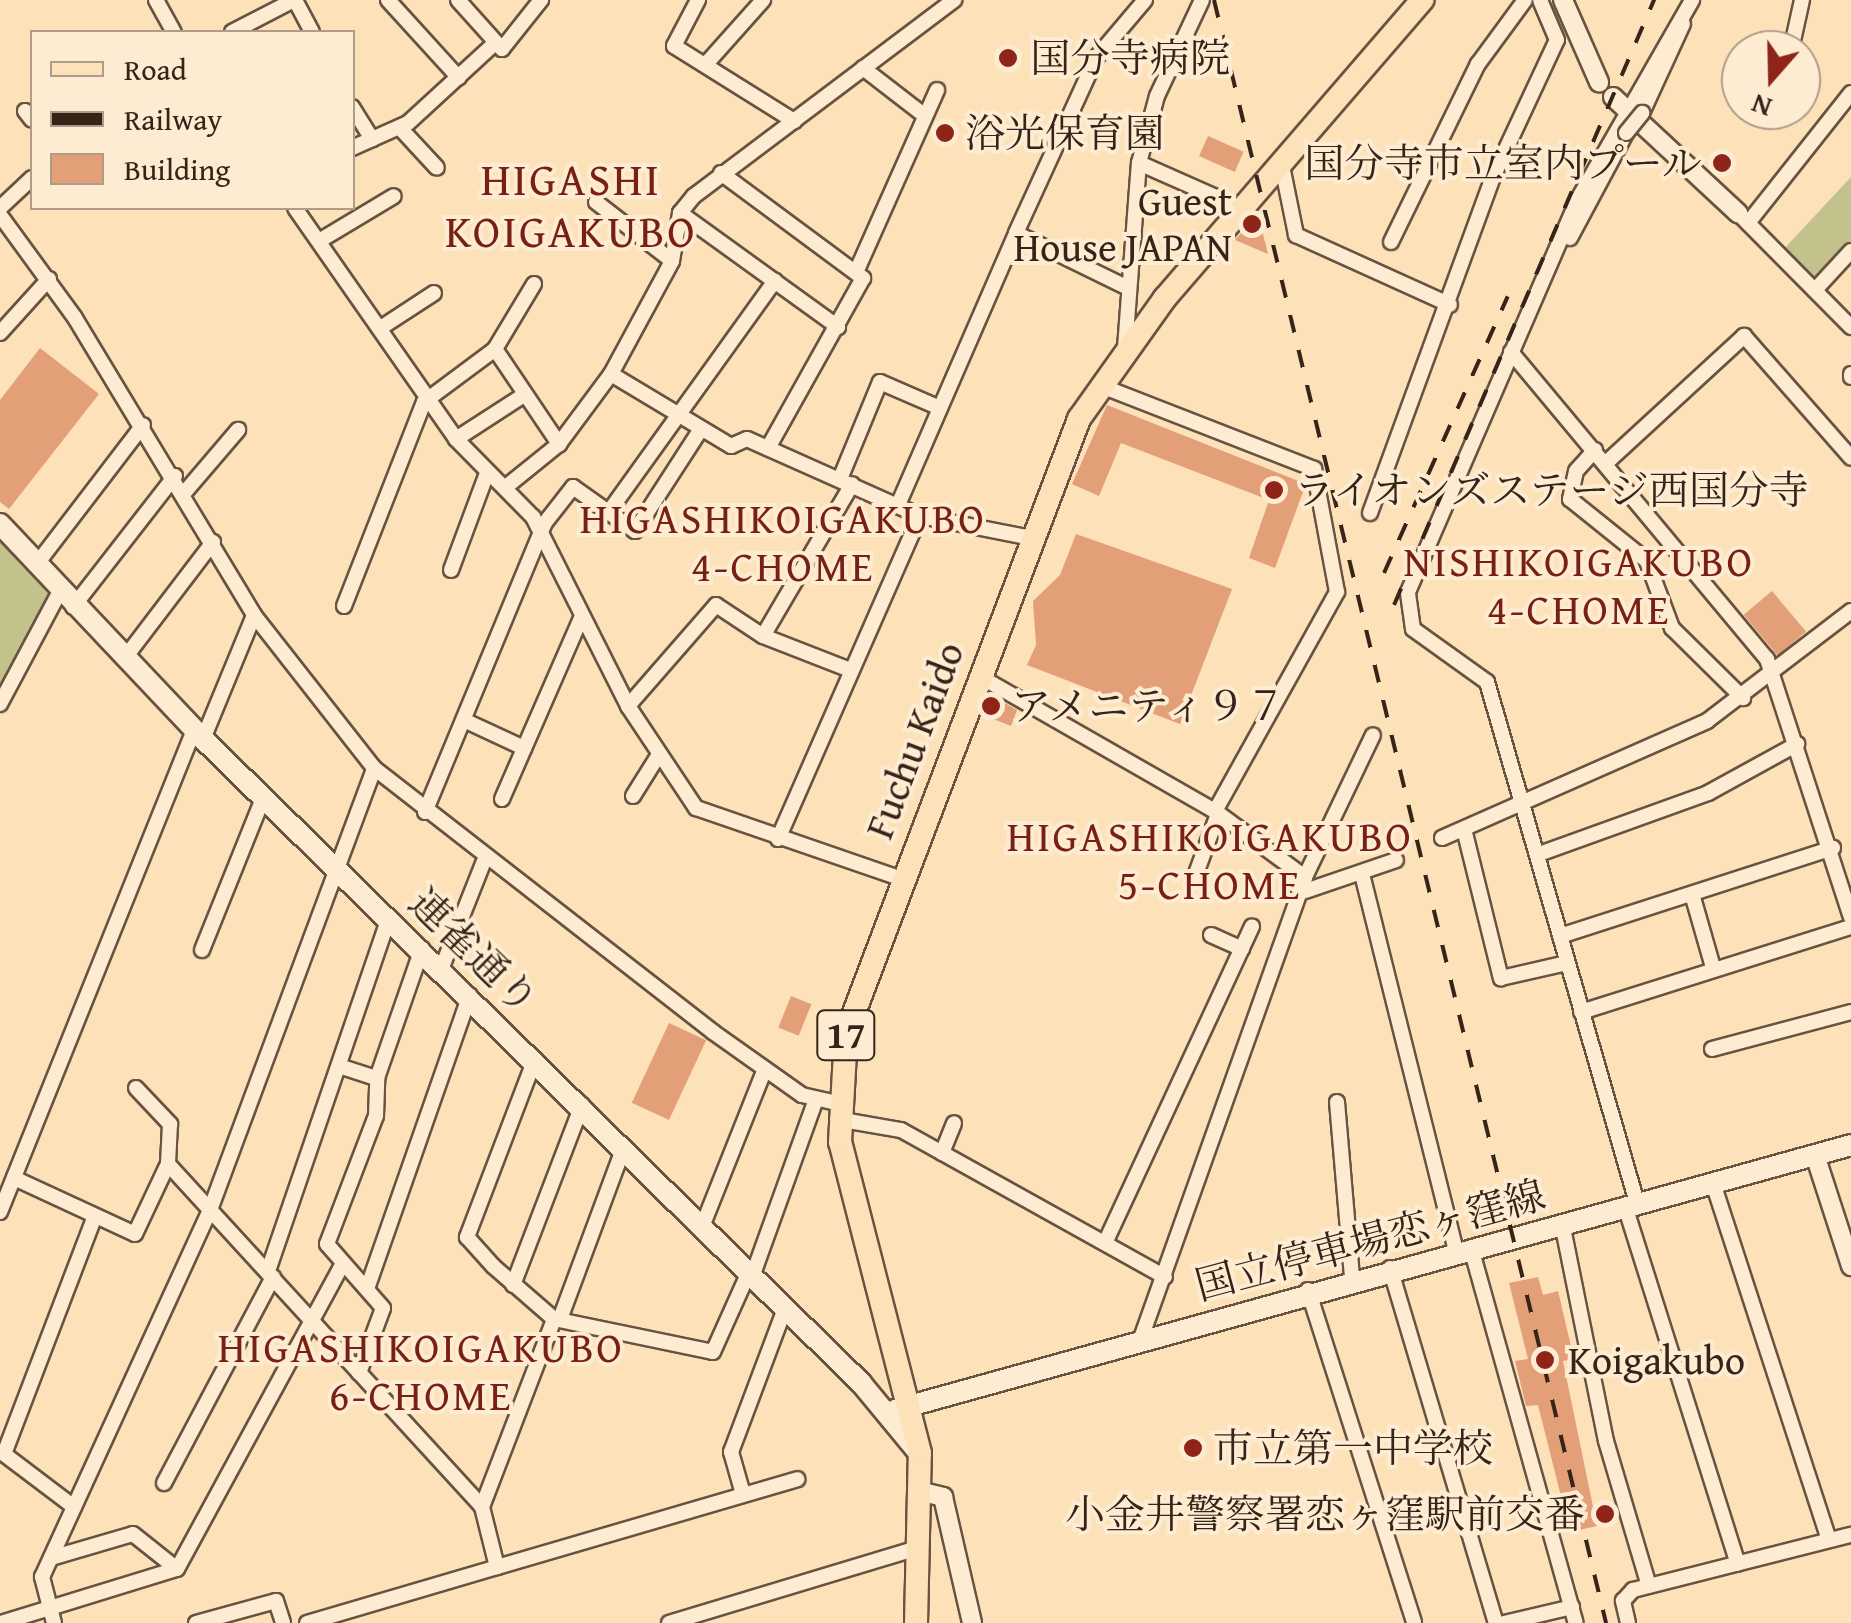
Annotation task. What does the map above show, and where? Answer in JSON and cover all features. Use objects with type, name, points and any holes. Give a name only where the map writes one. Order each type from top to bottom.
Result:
[{"type":"main road","name":"Fuchu Kaido","points":[[916,1623],[924,1492],[920,1453],[830,1108],[843,1043],[1031,538],[1099,385],[1125,348],[1281,160],[1422,0]]},
{"type":"main road","name":"連雀通り","points":[[0,524],[66,600],[198,735],[536,1058],[880,1405],[920,1453]]},
{"type":"main road","name":"国立停車場恋ヶ窪線","points":[[910,1408],[1308,1289],[1851,1145]]},
{"type":"main road","points":[[880,1405],[910,1408]]},
{"type":"street","points":[[236,30],[294,0],[311,30]]},
{"type":"street","points":[[388,0],[459,78]]},
{"type":"street","points":[[458,0],[502,49],[540,0]]},
{"type":"street","points":[[475,18],[482,0]]},
{"type":"street","points":[[698,0],[674,46],[794,121]]},
{"type":"street","points":[[706,64],[764,0]]},
{"type":"street","points":[[507,486],[559,444],[611,374],[672,261],[680,213],[720,174],[954,0]]},
{"type":"street","points":[[898,506],[1096,58],[1145,0]]},
{"type":"street","points":[[1125,348],[1124,286],[1138,163],[1157,96],[1202,0]]},
{"type":"street","points":[[1391,242],[1478,64],[1525,0]]},
{"type":"street","points":[[1370,513],[1450,306],[1493,178],[1558,40],[1540,0]]},
{"type":"street","points":[[1563,0],[1599,82]]},
{"type":"street","points":[[1552,260],[1626,133],[1642,113],[1692,0],[1618,103],[1408,592],[1413,629],[1487,682],[1493,729],[1526,803],[1631,1204],[1738,1564]]},
{"type":"street","points":[[1795,30],[1802,0]]},
{"type":"street","points":[[162,2],[173,30]]},
{"type":"street","points":[[355,147],[400,128],[494,44]]},
{"type":"street","points":[[864,68],[925,116]]},
{"type":"street","points":[[857,270],[937,90]]},
{"type":"street","points":[[1743,218],[1851,92]]},
{"type":"street","points":[[1618,103],[1743,218],[1851,327]]},
{"type":"street","points":[[355,112],[372,139]]},
{"type":"street","points":[[400,128],[437,168]]},
{"type":"street","points":[[1281,160],[1296,235],[1450,306]]},
{"type":"street","points":[[1138,163],[1242,208]]},
{"type":"street","points":[[720,174],[864,278],[768,448]]},
{"type":"street","points":[[30,180],[0,211],[143,425],[254,615],[374,768],[484,861],[765,1069],[830,1108],[901,1130],[1165,1277]]},
{"type":"street","points":[[319,240],[394,196]]},
{"type":"street","points":[[596,202],[672,261]]},
{"type":"street","points":[[296,210],[382,327],[456,440],[507,486],[540,534],[628,706],[696,808],[902,879]]},
{"type":"street","points":[[680,213],[838,327]]},
{"type":"street","points":[[1016,232],[1124,286]]},
{"type":"street","points":[[1815,290],[1851,251]]},
{"type":"street","points":[[0,333],[49,279]]},
{"type":"street","points":[[608,513],[676,412],[775,281]]},
{"type":"street","points":[[344,606],[429,397],[495,349],[534,284]]},
{"type":"street","points":[[382,327],[434,293]]},
{"type":"street","points":[[1606,463],[1744,336],[1851,458]]},
{"type":"street","points":[[495,349],[521,397],[559,444]]},
{"type":"street","points":[[1510,352],[1596,450],[1774,676],[1833,848],[1851,917]]},
{"type":"street","points":[[611,374],[731,446],[747,440],[920,516],[1031,538]]},
{"type":"street","points":[[763,636],[846,481],[880,382],[940,408]]},
{"type":"street","points":[[1099,385],[1314,469],[1337,592],[1217,812],[1194,879]]},
{"type":"street","points":[[456,440],[521,397]]},
{"type":"street","points":[[36,566],[143,425]]},
{"type":"street","points":[[425,812],[468,722],[540,534],[572,488],[636,531],[701,429]]},
{"type":"street","points":[[185,492],[238,430]]},
{"type":"street","points":[[1596,450],[1576,471],[1570,499],[1647,560],[1672,628],[1743,698]]},
{"type":"street","points":[[451,570],[487,472]]},
{"type":"street","points":[[0,704],[66,600],[175,476]]},
{"type":"street","points":[[778,839],[920,516]]},
{"type":"street","points":[[124,659],[213,542]]},
{"type":"street","points":[[628,706],[716,604],[763,636],[850,670]]},
{"type":"street","points":[[1442,838],[1632,762],[1743,698],[1851,611]]},
{"type":"street","points":[[0,1212],[198,735],[254,615]]},
{"type":"street","points":[[502,799],[582,616]]},
{"type":"street","points":[[978,676],[1217,812],[1305,884],[1362,874],[1396,860]]},
{"type":"street","points":[[468,722],[524,748]]},
{"type":"street","points":[[1140,1342],[1305,884],[1373,735]]},
{"type":"street","points":[[1539,854],[1708,793],[1797,744]]},
{"type":"street","points":[[634,796],[658,756]]},
{"type":"street","points":[[52,1616],[42,1577],[210,1210],[333,867],[374,768]]},
{"type":"street","points":[[202,950],[263,798]]},
{"type":"street","points":[[1464,830],[1500,978],[1567,963]]},
{"type":"street","points":[[1560,936],[1833,848]]},
{"type":"street","points":[[442,967],[484,861]]},
{"type":"street","points":[[1362,874],[1464,1250],[1576,1623]]},
{"type":"street","points":[[1692,894],[1713,968]]},
{"type":"street","points":[[164,1483],[270,1274],[389,918]]},
{"type":"street","points":[[1104,1243],[1252,926]]},
{"type":"street","points":[[1581,1012],[1851,927]]},
{"type":"street","points":[[1211,935],[1242,949]]},
{"type":"street","points":[[359,1373],[382,1308],[368,1286],[342,1265],[327,1244],[380,1103],[376,1078],[422,949]]},
{"type":"street","points":[[368,1286],[470,994]]},
{"type":"street","points":[[1712,1049],[1851,1012]]},
{"type":"street","points":[[536,1058],[467,1237],[514,1285],[557,1319],[720,1350],[750,1275],[830,1108]]},
{"type":"street","points":[[339,1066],[376,1078]]},
{"type":"street","points":[[702,1226],[765,1069]]},
{"type":"street","points":[[14,1178],[135,1234],[168,1164],[170,1124],[136,1088]]},
{"type":"street","points":[[1336,1102],[1352,1278]]},
{"type":"street","points":[[514,1285],[582,1105]]},
{"type":"street","points":[[942,1153],[954,1123]]},
{"type":"street","points":[[482,1507],[624,1146]]},
{"type":"street","points":[[1815,1155],[1851,1266]]},
{"type":"street","points":[[168,1164],[482,1507],[497,1567]]},
{"type":"street","points":[[1713,1183],[1829,1540]]},
{"type":"street","points":[[74,1507],[4,1454],[94,1218]]},
{"type":"street","points":[[1562,1223],[1606,1441],[1649,1586]]},
{"type":"street","points":[[1,1623],[52,1616],[177,1569],[317,1325],[342,1265]]},
{"type":"street","points":[[1390,1268],[1496,1623]]},
{"type":"street","points":[[1308,1289],[1414,1623]]},
{"type":"street","points":[[743,1494],[730,1452],[785,1308]]},
{"type":"street","points":[[308,1623],[797,1478]]},
{"type":"street","points":[[924,1492],[943,1497],[972,1623]]},
{"type":"street","points":[[52,1558],[133,1534],[177,1569]]},
{"type":"street","points":[[1628,1623],[1625,1594],[1851,1535]]},
{"type":"street","points":[[670,1623],[921,1546]]},
{"type":"street","points":[[196,1623],[276,1600],[283,1623]]},
{"type":"street","points":[[1504,1623],[1572,1607]]},
{"type":"shaded area","points":[[1851,177],[1851,245],[1819,280],[1810,278],[1782,251]]},
{"type":"shaded area","points":[[0,534],[50,596],[0,689]]},
{"type":"building","points":[[1208,136],[1244,152],[1235,172],[1199,156]]},
{"type":"building","name":"Guest House JAPAN","points":[[1258,214],[1268,254],[1235,240]]},
{"type":"building","points":[[40,348],[99,394],[9,509],[0,502],[0,400]]},
{"type":"building","name":"ライオンズステージ西国分寺","points":[[1107,405],[1306,484],[1275,568],[1249,558],[1269,500],[1121,443],[1099,496],[1072,484]]},
{"type":"building","points":[[1076,534],[1232,589],[1180,724],[1027,665],[1036,645],[1033,601],[1060,575]]},
{"type":"building","points":[[1772,591],[1806,632],[1778,655],[1744,615]]},
{"type":"building","points":[[991,695],[1017,710],[1011,726],[983,715]]},
{"type":"building","points":[[791,996],[811,1004],[799,1036],[778,1028]]},
{"type":"building","points":[[669,1023],[706,1040],[669,1120],[632,1103]]},
{"type":"building","points":[[1538,1277],[1543,1295],[1558,1291],[1574,1359],[1563,1361],[1597,1526],[1570,1532],[1538,1405],[1526,1406],[1515,1361],[1528,1359],[1509,1283]]},
{"type":"railway","points":[[1214,0],[1606,1623]]},
{"type":"railway","points":[[1394,605],[1654,0]]},
{"type":"railway","points":[[1384,573],[1508,296]]},
{"type":"place","name":"国分寺病院","points":[[1008,58]]},
{"type":"place","name":"浴光保育園","points":[[945,133]]},
{"type":"place","name":"国分寺市立室内プール","points":[[1722,163]]},
{"type":"place","name":"Guest House JAPAN","points":[[1252,224]]},
{"type":"place","name":"ライオンズステージ西国分寺","points":[[1274,490]]},
{"type":"place","name":"アメニティ９７","points":[[991,706]]},
{"type":"place","name":"Koigakubo","points":[[1545,1360]]},
{"type":"place","name":"市立第一中学校","points":[[1193,1448]]},
{"type":"place","name":"小金井警察署恋ヶ窪駅前交番","points":[[1605,1514]]},
{"type":"district","name":"HIGASHI KOIGAKUBO","points":[[571,205]]},
{"type":"district","name":"HIGASHIKOIGAKUBO 4-CHOME","points":[[783,542]]},
{"type":"district","name":"NISHIKOIGAKUBO 4-CHOME","points":[[1579,585]]},
{"type":"district","name":"HIGASHIKOIGAKUBO 5-CHOME","points":[[1210,860]]},
{"type":"district","name":"HIGASHIKOIGAKUBO 6-CHOME","points":[[421,1371]]}]
